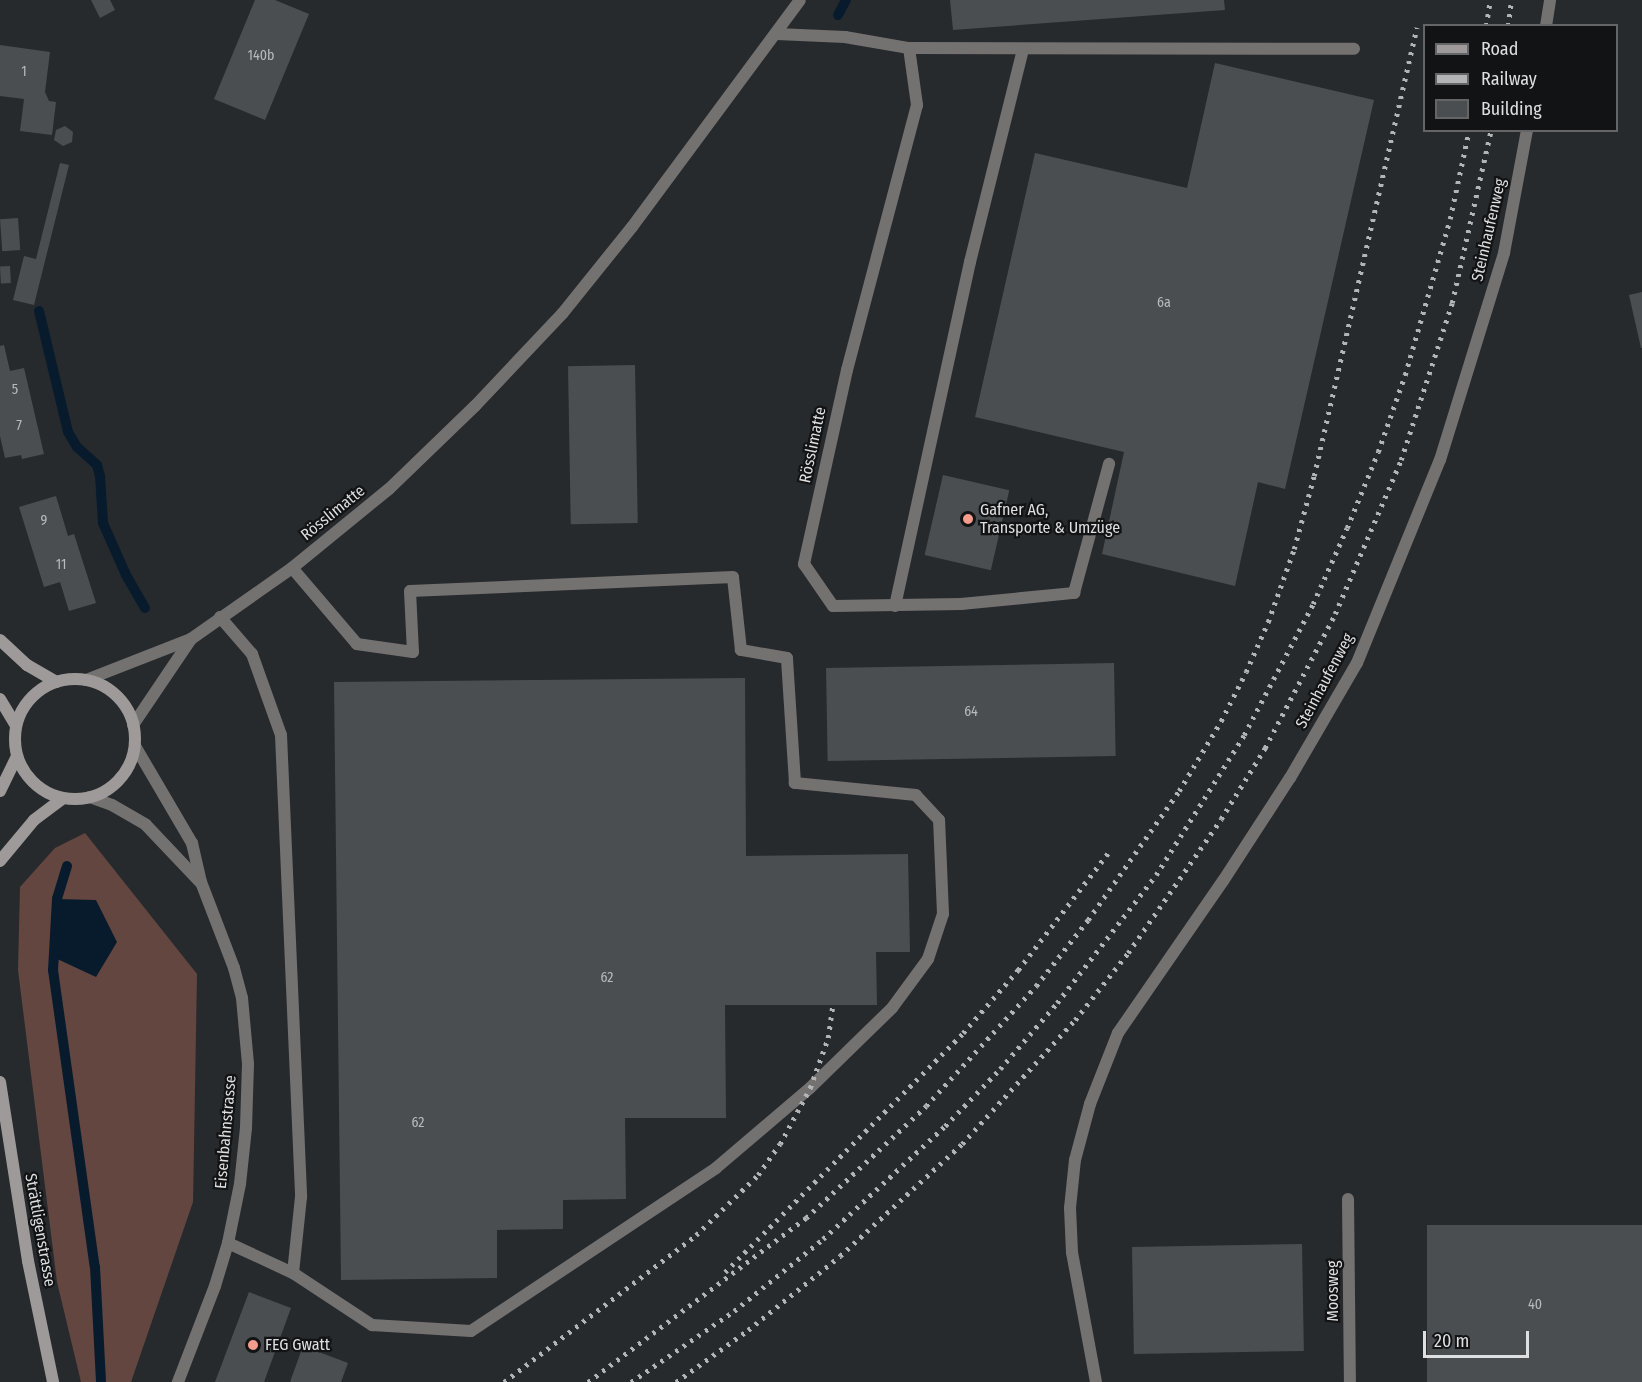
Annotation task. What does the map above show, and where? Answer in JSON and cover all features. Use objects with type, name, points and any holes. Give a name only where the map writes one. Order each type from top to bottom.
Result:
[{"type":"main road","points":[[0,640],[27,665],[57,682]]},
{"type":"main road","points":[[86,680],[102,685],[116,696],[126,709],[133,725],[135,746],[131,760],[115,784],[90,797],[63,798],[39,788],[22,768],[17,756],[16,726],[30,698],[57,682],[86,680]]},
{"type":"main road","points":[[0,699],[16,726]]},
{"type":"main road","points":[[0,791],[17,756]]},
{"type":"main road","points":[[0,861],[34,820],[63,798]]},
{"type":"main road","name":"Strättligenstrasse","points":[[0,1082],[28,1261],[53,1382]]},
{"type":"street","name":"Rösslimatte","points":[[86,680],[191,639],[292,568],[389,489],[475,406],[562,314],[632,227],[800,0]]},
{"type":"street","points":[[1546,24],[1550,0]]},
{"type":"street","points":[[777,34],[844,38],[909,48],[1023,50],[1354,48]]},
{"type":"street","name":"Rösslimatte","points":[[909,48],[916,105],[847,370],[804,564],[833,606],[961,604],[1074,593],[1109,464]]},
{"type":"street","points":[[895,606],[970,262],[1023,50]]},
{"type":"street","name":"Steinhaufenweg","points":[[1096,1382],[1072,1252],[1070,1208],[1075,1160],[1090,1104],[1118,1032],[1223,881],[1290,778],[1357,663],[1440,460],[1504,254],[1527,132]]},
{"type":"street","points":[[228,1243],[293,1273],[372,1325],[471,1331],[716,1168],[810,1088],[892,1008],[928,959],[943,914],[939,820],[916,795],[795,783],[788,658],[741,650],[733,577],[410,591],[413,652],[357,644],[292,568]]},
{"type":"street","points":[[220,617],[252,654],[281,735],[301,1197],[293,1273]]},
{"type":"street","name":"Rösslimatte","points":[[133,725],[191,639]]},
{"type":"street","name":"Eisenbahnstrasse","points":[[135,746],[192,843],[201,882],[234,968],[242,998],[248,1064],[246,1128],[240,1184],[228,1243],[215,1286],[178,1382]]},
{"type":"street","name":"Eisenbahnstrasse","points":[[90,797],[112,805],[146,825],[201,882]]},
{"type":"street","name":"Moosweg","points":[[1348,1199],[1350,1382]]},
{"type":"shaded area","points":[[85,833],[197,974],[193,1202],[131,1382],[81,1382],[57,1282],[18,970],[20,887],[55,848]]},
{"type":"water","points":[[57,899],[96,900],[117,942],[96,977],[53,957]]},
{"type":"building","points":[[91,0],[110,0],[115,10],[100,18]]},
{"type":"building","points":[[255,0],[275,0],[309,14],[265,120],[214,99]]},
{"type":"building","points":[[950,0],[1224,0],[1225,10],[953,30]]},
{"type":"building","points":[[0,45],[50,52],[45,92],[49,101],[56,102],[52,135],[20,131],[24,99],[0,96]]},
{"type":"building","points":[[1215,63],[1374,100],[1285,489],[1258,482],[1235,586],[1102,554],[1124,452],[975,417],[1035,153],[1187,188]]},
{"type":"building","points":[[65,126],[73,132],[72,142],[63,146],[54,140],[56,130]]},
{"type":"building","points":[[60,163],[69,165],[34,305],[13,300],[24,256],[36,259]]},
{"type":"building","points":[[18,218],[20,250],[2,251],[0,219]]},
{"type":"building","points":[[10,266],[11,283],[1,284],[0,267]]},
{"type":"building","points":[[1642,292],[1642,348],[1641,348],[1629,295]]},
{"type":"building","points":[[4,345],[10,371],[24,368],[44,454],[22,459],[21,455],[5,458],[0,436],[0,346]]},
{"type":"building","points":[[635,365],[638,523],[571,524],[568,366]]},
{"type":"building","points":[[943,475],[1009,490],[991,570],[925,555]]},
{"type":"building","points":[[56,496],[68,536],[74,534],[96,603],[69,611],[60,582],[44,587],[19,507]]},
{"type":"building","points":[[1114,663],[1116,756],[828,761],[826,668]]},
{"type":"building","points":[[745,678],[746,856],[908,854],[910,952],[876,952],[877,1005],[725,1005],[726,1118],[625,1118],[626,1199],[563,1200],[563,1229],[497,1230],[497,1278],[341,1280],[334,682]]},
{"type":"building","points":[[1427,1225],[1642,1225],[1642,1382],[1427,1382]]},
{"type":"building","points":[[1302,1244],[1304,1351],[1134,1354],[1132,1247]]},
{"type":"building","name":"FEG Gwatt","points":[[249,1292],[291,1308],[264,1382],[215,1382]]},
{"type":"building","points":[[303,1346],[348,1363],[341,1382],[290,1382]]},
{"type":"waterway","points":[[838,15],[846,0]]},
{"type":"waterway","points":[[39,311],[68,432],[77,447],[97,465],[100,476],[103,523],[126,575],[145,608]]},
{"type":"waterway","points":[[67,866],[57,899],[53,970],[95,1267],[101,1382]]},
{"type":"railway","points":[[1486,24],[1490,0]]},
{"type":"railway","points":[[1508,24],[1511,0]]},
{"type":"railway","points":[[588,1382],[806,1218],[926,1106],[1036,986],[1088,920],[1179,791],[1221,721],[1246,672],[1268,622],[1294,549],[1314,476],[1417,28]]},
{"type":"railway","points":[[631,1382],[734,1311],[823,1239],[945,1126],[1000,1069],[1057,1003],[1156,875],[1244,735],[1313,604],[1347,528],[1378,452],[1405,375],[1450,219],[1469,132]]},
{"type":"railway","points":[[676,1382],[748,1330],[840,1256],[962,1144],[1075,1020],[1128,953],[1221,819],[1265,748],[1335,614],[1401,460],[1452,303],[1491,132]]},
{"type":"railway","points":[[725,1272],[963,1033],[1018,970],[1109,852]]},
{"type":"railway","points":[[504,1382],[696,1235],[758,1175],[780,1144],[810,1088],[828,1038],[833,1004]]},
{"type":"place","name":"Gafner AG, Transporte & Umzüge","points":[[968,519]]},
{"type":"place","name":"FEG Gwatt","points":[[253,1345]]}]
